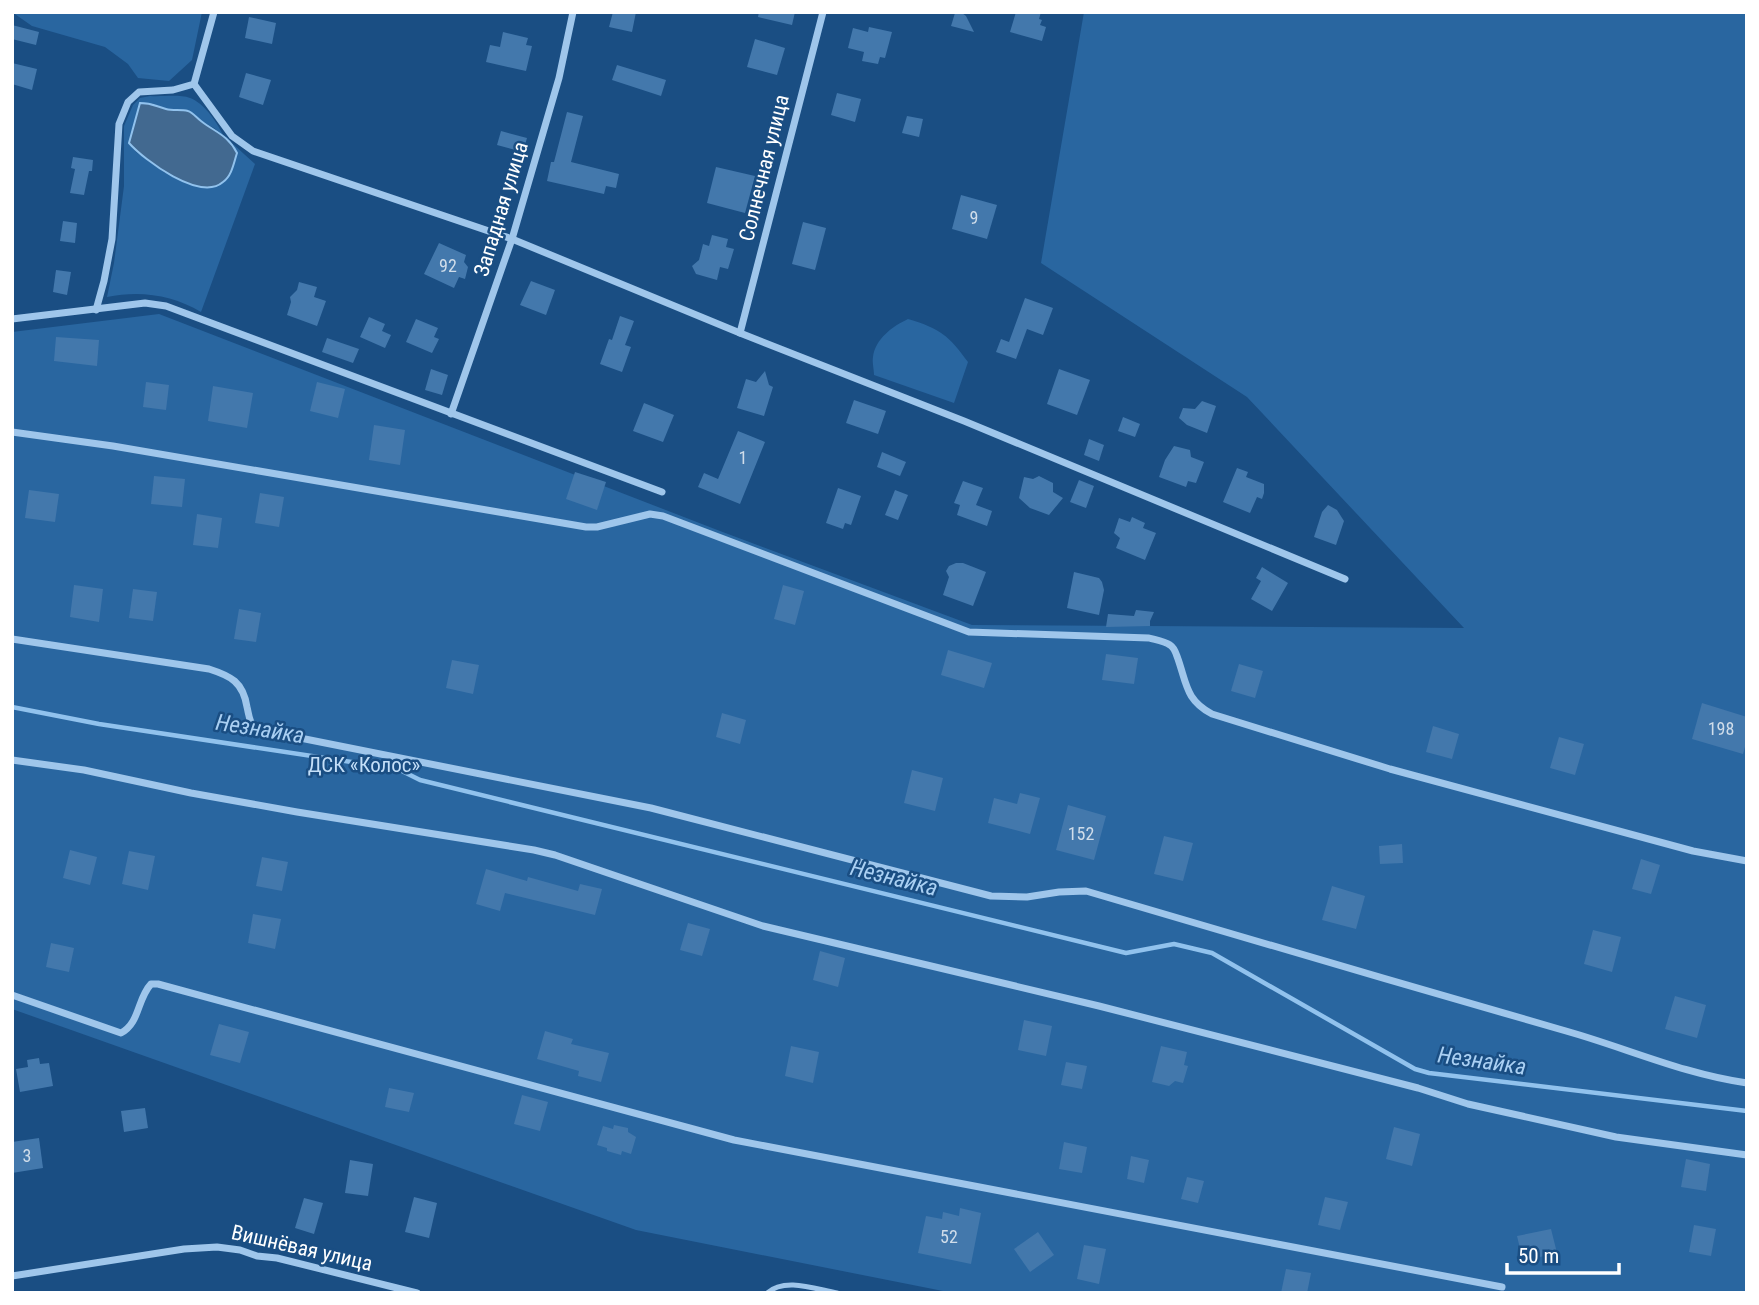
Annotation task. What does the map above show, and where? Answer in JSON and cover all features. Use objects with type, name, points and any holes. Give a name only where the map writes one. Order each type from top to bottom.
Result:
[{"type":"street","points":[[194,84],[214,12]]},
{"type":"street","name":"Западная улица","points":[[452,414],[512,239],[559,78],[573,12]]},
{"type":"street","name":"Солнечная улица","points":[[740,333],[823,12]]},
{"type":"street","points":[[194,84],[232,136],[253,151],[512,239],[964,421],[1345,579]]},
{"type":"street","points":[[96,310],[112,239],[119,124],[128,103],[139,92],[173,90],[194,84]]},
{"type":"street","points":[[12,319],[145,303],[166,306],[662,492]]},
{"type":"street","points":[[12,432],[113,446],[586,527],[655,514],[969,632],[1149,638],[1162,641],[1172,646],[1192,699],[1212,714],[1403,773],[1693,851],[1747,861]]},
{"type":"street","points":[[12,639],[209,669],[228,675],[239,685],[246,697],[251,724],[255,729],[651,808],[991,896],[1027,897],[1059,891],[1086,891],[1597,1040],[1680,1069],[1747,1083]]},
{"type":"street","points":[[12,760],[84,770],[297,812],[534,850],[763,926],[1113,1009],[1418,1088],[1468,1104],[1632,1140],[1747,1156]]},
{"type":"street","points":[[12,995],[121,1033],[134,1022],[146,990],[151,984],[158,984],[734,1140],[1502,1287]]},
{"type":"street","name":"Вишнёвая улица","points":[[12,1276],[184,1249],[216,1247],[277,1258],[417,1293]]},
{"type":"lane","points":[[767,1293],[779,1285],[789,1284],[837,1293]]},
{"type":"green space","points":[[12,12],[202,12],[192,60],[169,81],[138,78],[128,64],[105,47],[32,26]]},
{"type":"green space","name":"ДСК «Колос»","points":[[1084,12],[1747,12],[1747,1293],[953,1293],[636,1230],[12,1009],[12,332],[159,314],[720,531],[972,625],[1464,628],[1247,397],[1041,263]]},
{"type":"green space","points":[[181,96],[195,100],[210,113],[223,135],[189,111],[166,109],[152,103],[129,143],[136,152],[165,173],[237,153],[233,144],[255,164],[201,312],[168,298],[144,294],[107,297],[124,186],[124,126],[133,105],[140,98]]},
{"type":"green space","points":[[908,319],[943,334],[968,362],[954,403],[874,375],[873,359],[877,344],[891,329]]},
{"type":"shaded area","points":[[140,103],[190,112],[225,138],[237,153],[229,176],[213,187],[201,187],[173,176],[136,150],[129,143]]},
{"type":"building","points":[[613,12],[636,12],[632,32],[609,27]]},
{"type":"building","points":[[759,12],[795,12],[792,25],[758,17]]},
{"type":"building","points":[[1016,12],[1041,12],[1040,25],[1046,27],[1042,41],[1010,32]]},
{"type":"building","points":[[955,13],[966,16],[974,32],[951,26]]},
{"type":"building","points":[[249,17],[276,23],[272,44],[245,38]]},
{"type":"building","points":[[12,25],[39,32],[36,45],[12,39]]},
{"type":"building","points":[[869,27],[892,32],[885,58],[880,57],[878,64],[862,61],[864,52],[848,48],[853,28],[868,32]]},
{"type":"building","points":[[503,32],[528,38],[526,45],[532,46],[526,71],[486,62],[490,45],[500,47]]},
{"type":"building","points":[[755,39],[785,48],[777,75],[747,67]]},
{"type":"building","points":[[12,63],[37,69],[32,90],[12,84]]},
{"type":"building","points":[[617,65],[666,80],[661,96],[612,80]]},
{"type":"building","points":[[246,73],[271,80],[263,105],[239,97]]},
{"type":"building","points":[[837,93],[861,99],[855,122],[831,115]]},
{"type":"building","points":[[567,112],[583,116],[571,162],[619,174],[616,188],[606,186],[604,194],[547,181]]},
{"type":"building","points":[[907,116],[923,119],[919,137],[902,133]]},
{"type":"building","points":[[501,131],[527,138],[523,152],[497,145]]},
{"type":"building","points":[[73,157],[93,160],[84,195],[70,193],[75,169],[71,168]]},
{"type":"building","points":[[716,167],[755,176],[745,213],[707,203]]},
{"type":"building","points":[[961,195],[997,205],[987,239],[952,229]]},
{"type":"building","points":[[63,221],[77,223],[75,243],[60,241]]},
{"type":"building","points":[[803,222],[826,228],[815,270],[792,264]]},
{"type":"building","points":[[712,235],[728,239],[726,247],[734,249],[728,269],[720,267],[717,280],[696,274],[692,266],[699,260],[703,244],[709,246]]},
{"type":"building","points":[[439,243],[466,255],[464,262],[468,267],[465,279],[459,277],[454,288],[424,274]]},
{"type":"building","points":[[56,270],[71,272],[67,295],[53,292]]},
{"type":"building","points":[[531,281],[555,290],[546,315],[520,305]]},
{"type":"building","points":[[299,282],[317,287],[314,297],[326,301],[317,326],[287,315],[290,297],[297,290]]},
{"type":"building","points":[[1025,298],[1053,308],[1043,335],[1027,329],[1016,359],[996,352],[1001,339],[1009,342]]},
{"type":"building","points":[[620,316],[634,321],[625,345],[631,347],[622,372],[600,364]]},
{"type":"building","points":[[369,317],[385,324],[382,331],[391,335],[385,348],[360,337]]},
{"type":"building","points":[[416,319],[438,328],[434,337],[439,339],[432,353],[406,342]]},
{"type":"building","points":[[56,337],[99,340],[97,366],[54,361]]},
{"type":"building","points":[[327,338],[359,349],[353,363],[322,352]]},
{"type":"building","points":[[431,369],[448,375],[442,395],[425,390]]},
{"type":"building","points":[[1059,369],[1090,380],[1077,415],[1047,404]]},
{"type":"building","points":[[765,371],[769,385],[773,387],[764,416],[737,408],[746,379],[756,382]]},
{"type":"building","points":[[146,382],[169,385],[166,410],[143,407]]},
{"type":"building","points":[[317,382],[345,389],[338,418],[310,411]]},
{"type":"building","points":[[213,386],[253,393],[247,428],[208,421]]},
{"type":"building","points":[[854,400],[886,411],[878,434],[846,423]]},
{"type":"building","points":[[1202,401],[1216,406],[1207,433],[1187,425],[1179,418],[1183,408],[1195,409]]},
{"type":"building","points":[[644,403],[674,415],[663,442],[633,431]]},
{"type":"building","points":[[1123,417],[1140,424],[1135,437],[1118,431]]},
{"type":"building","points":[[374,425],[405,430],[400,465],[369,460]]},
{"type":"building","points":[[738,431],[765,442],[740,504],[698,487],[704,473],[718,479]]},
{"type":"building","points":[[1089,439],[1104,445],[1099,461],[1084,455]]},
{"type":"building","points":[[1174,446],[1190,450],[1191,457],[1204,462],[1196,483],[1188,481],[1186,487],[1159,477]]},
{"type":"building","points":[[882,452],[906,462],[900,476],[877,467]]},
{"type":"building","points":[[1237,468],[1248,472],[1246,477],[1264,484],[1262,499],[1257,497],[1250,513],[1223,502]]},
{"type":"building","points":[[575,472],[606,482],[597,510],[566,499]]},
{"type":"building","points":[[154,476],[185,479],[182,507],[151,504]]},
{"type":"building","points":[[1039,476],[1053,483],[1053,492],[1063,498],[1049,515],[1030,508],[1019,498],[1024,477],[1033,479]]},
{"type":"building","points":[[1079,480],[1094,486],[1086,508],[1070,502]]},
{"type":"building","points":[[963,481],[983,488],[976,505],[992,511],[987,526],[957,515],[960,505],[954,503]]},
{"type":"building","points":[[838,488],[861,496],[851,525],[845,523],[843,529],[826,523]]},
{"type":"building","points":[[29,490],[59,494],[55,522],[25,518]]},
{"type":"building","points":[[895,490],[908,495],[898,520],[885,515]]},
{"type":"building","points":[[260,493],[284,497],[279,527],[255,523]]},
{"type":"building","points":[[1328,505],[1337,510],[1344,521],[1336,545],[1314,537],[1322,512]]},
{"type":"building","points":[[197,514],[222,518],[218,548],[193,545]]},
{"type":"building","points":[[1132,517],[1145,523],[1143,528],[1156,533],[1145,560],[1116,548],[1120,538],[1114,533],[1119,518],[1130,522]]},
{"type":"building","points":[[956,563],[986,572],[973,606],[943,595],[949,577],[946,571]]},
{"type":"building","points":[[1262,567],[1288,583],[1272,611],[1251,599],[1261,581],[1256,578]]},
{"type":"building","points":[[1074,572],[1099,578],[1102,582],[1104,590],[1099,615],[1067,608]]},
{"type":"building","points":[[74,585],[103,589],[99,622],[70,617]]},
{"type":"building","points":[[783,585],[804,591],[795,625],[774,619]]},
{"type":"building","points":[[133,589],[157,592],[153,621],[129,618]]},
{"type":"building","points":[[239,609],[261,613],[256,642],[234,639]]},
{"type":"building","points":[[1136,610],[1154,612],[1150,626],[1106,627],[1108,614],[1134,616]]},
{"type":"building","points":[[948,650],[992,663],[984,688],[941,675]]},
{"type":"building","points":[[1106,654],[1138,658],[1134,684],[1102,680]]},
{"type":"building","points":[[452,660],[479,665],[473,694],[446,688]]},
{"type":"building","points":[[1239,664],[1263,671],[1255,698],[1231,691]]},
{"type":"building","points":[[1702,703],[1747,717],[1747,740],[1743,754],[1692,739]]},
{"type":"building","points":[[722,713],[746,720],[740,744],[716,737]]},
{"type":"building","points":[[1433,726],[1459,734],[1452,759],[1426,752]]},
{"type":"building","points":[[1559,737],[1584,744],[1575,775],[1550,768]]},
{"type":"building","points":[[912,770],[943,778],[935,811],[904,803]]},
{"type":"building","points":[[1020,793],[1040,798],[1030,834],[988,823],[994,798],[1017,804]]},
{"type":"building","points":[[1068,805],[1106,816],[1094,860],[1056,850]]},
{"type":"building","points":[[1164,836],[1193,843],[1183,881],[1154,874]]},
{"type":"building","points":[[1402,844],[1403,863],[1380,864],[1379,846]]},
{"type":"building","points":[[70,850],[97,857],[90,885],[63,878]]},
{"type":"building","points":[[129,851],[155,856],[148,890],[122,884]]},
{"type":"building","points":[[262,857],[288,862],[282,891],[256,886]]},
{"type":"building","points":[[1641,859],[1660,865],[1651,894],[1632,889]]},
{"type":"building","points":[[486,869],[527,881],[528,877],[578,891],[580,884],[602,889],[595,915],[505,893],[500,911],[476,904]]},
{"type":"building","points":[[1332,886],[1365,896],[1356,929],[1322,920]]},
{"type":"building","points":[[253,914],[281,919],[275,949],[248,943]]},
{"type":"building","points":[[688,923],[710,929],[702,956],[680,950]]},
{"type":"building","points":[[1593,930],[1621,937],[1612,972],[1584,964]]},
{"type":"building","points":[[51,943],[74,948],[69,972],[46,967]]},
{"type":"building","points":[[820,951],[845,958],[838,987],[813,980]]},
{"type":"building","points":[[1675,996],[1706,1005],[1697,1038],[1665,1029]]},
{"type":"building","points":[[1024,1020],[1052,1026],[1046,1056],[1018,1050]]},
{"type":"building","points":[[219,1024],[249,1032],[240,1063],[210,1055]]},
{"type":"building","points":[[545,1031],[573,1039],[571,1044],[609,1053],[601,1082],[578,1076],[579,1071],[537,1059]]},
{"type":"building","points":[[791,1046],[819,1052],[813,1083],[785,1076]]},
{"type":"building","points":[[1161,1046],[1187,1052],[1184,1065],[1188,1066],[1183,1083],[1175,1081],[1169,1086],[1152,1082]]},
{"type":"building","points":[[39,1058],[40,1064],[49,1063],[53,1086],[20,1092],[16,1069],[28,1067],[27,1060]]},
{"type":"building","points":[[1066,1062],[1087,1066],[1082,1089],[1061,1085]]},
{"type":"building","points":[[389,1088],[414,1093],[409,1112],[385,1107]]},
{"type":"building","points":[[522,1095],[548,1102],[540,1131],[514,1124]]},
{"type":"building","points":[[145,1108],[148,1128],[124,1132],[121,1111]]},
{"type":"building","points":[[614,1125],[628,1128],[628,1132],[636,1137],[631,1154],[622,1151],[621,1155],[597,1145],[603,1126],[613,1129]]},
{"type":"building","points":[[1394,1127],[1420,1134],[1412,1166],[1386,1159]]},
{"type":"building","points":[[39,1138],[43,1168],[12,1173],[12,1142]]},
{"type":"building","points":[[1064,1142],[1087,1147],[1082,1173],[1059,1169]]},
{"type":"building","points":[[1131,1156],[1149,1160],[1144,1183],[1127,1179]]},
{"type":"building","points":[[1686,1159],[1710,1164],[1706,1191],[1681,1187]]},
{"type":"building","points":[[350,1160],[373,1164],[368,1196],[345,1193]]},
{"type":"building","points":[[1187,1177],[1204,1181],[1198,1203],[1181,1199]]},
{"type":"building","points":[[414,1197],[437,1203],[429,1238],[405,1232]]},
{"type":"building","points":[[1325,1197],[1348,1202],[1340,1230],[1318,1225]]},
{"type":"building","points":[[304,1198],[323,1203],[314,1234],[295,1228]]},
{"type":"building","points":[[960,1208],[981,1213],[971,1264],[918,1253],[926,1216],[942,1219],[943,1212],[959,1216]]},
{"type":"building","points":[[1694,1225],[1716,1229],[1711,1256],[1689,1252]]},
{"type":"building","points":[[1551,1229],[1557,1253],[1523,1261],[1517,1236]]},
{"type":"building","points":[[1038,1232],[1054,1255],[1030,1272],[1014,1249]]},
{"type":"building","points":[[1084,1245],[1106,1249],[1099,1284],[1077,1279]]},
{"type":"building","points":[[1286,1269],[1311,1273],[1307,1293],[1281,1293]]},
{"type":"waterway","name":"Незнайка","points":[[12,707],[99,724],[398,769],[420,780],[1126,953],[1174,944],[1212,953],[1415,1069],[1429,1073],[1747,1111]]}]
